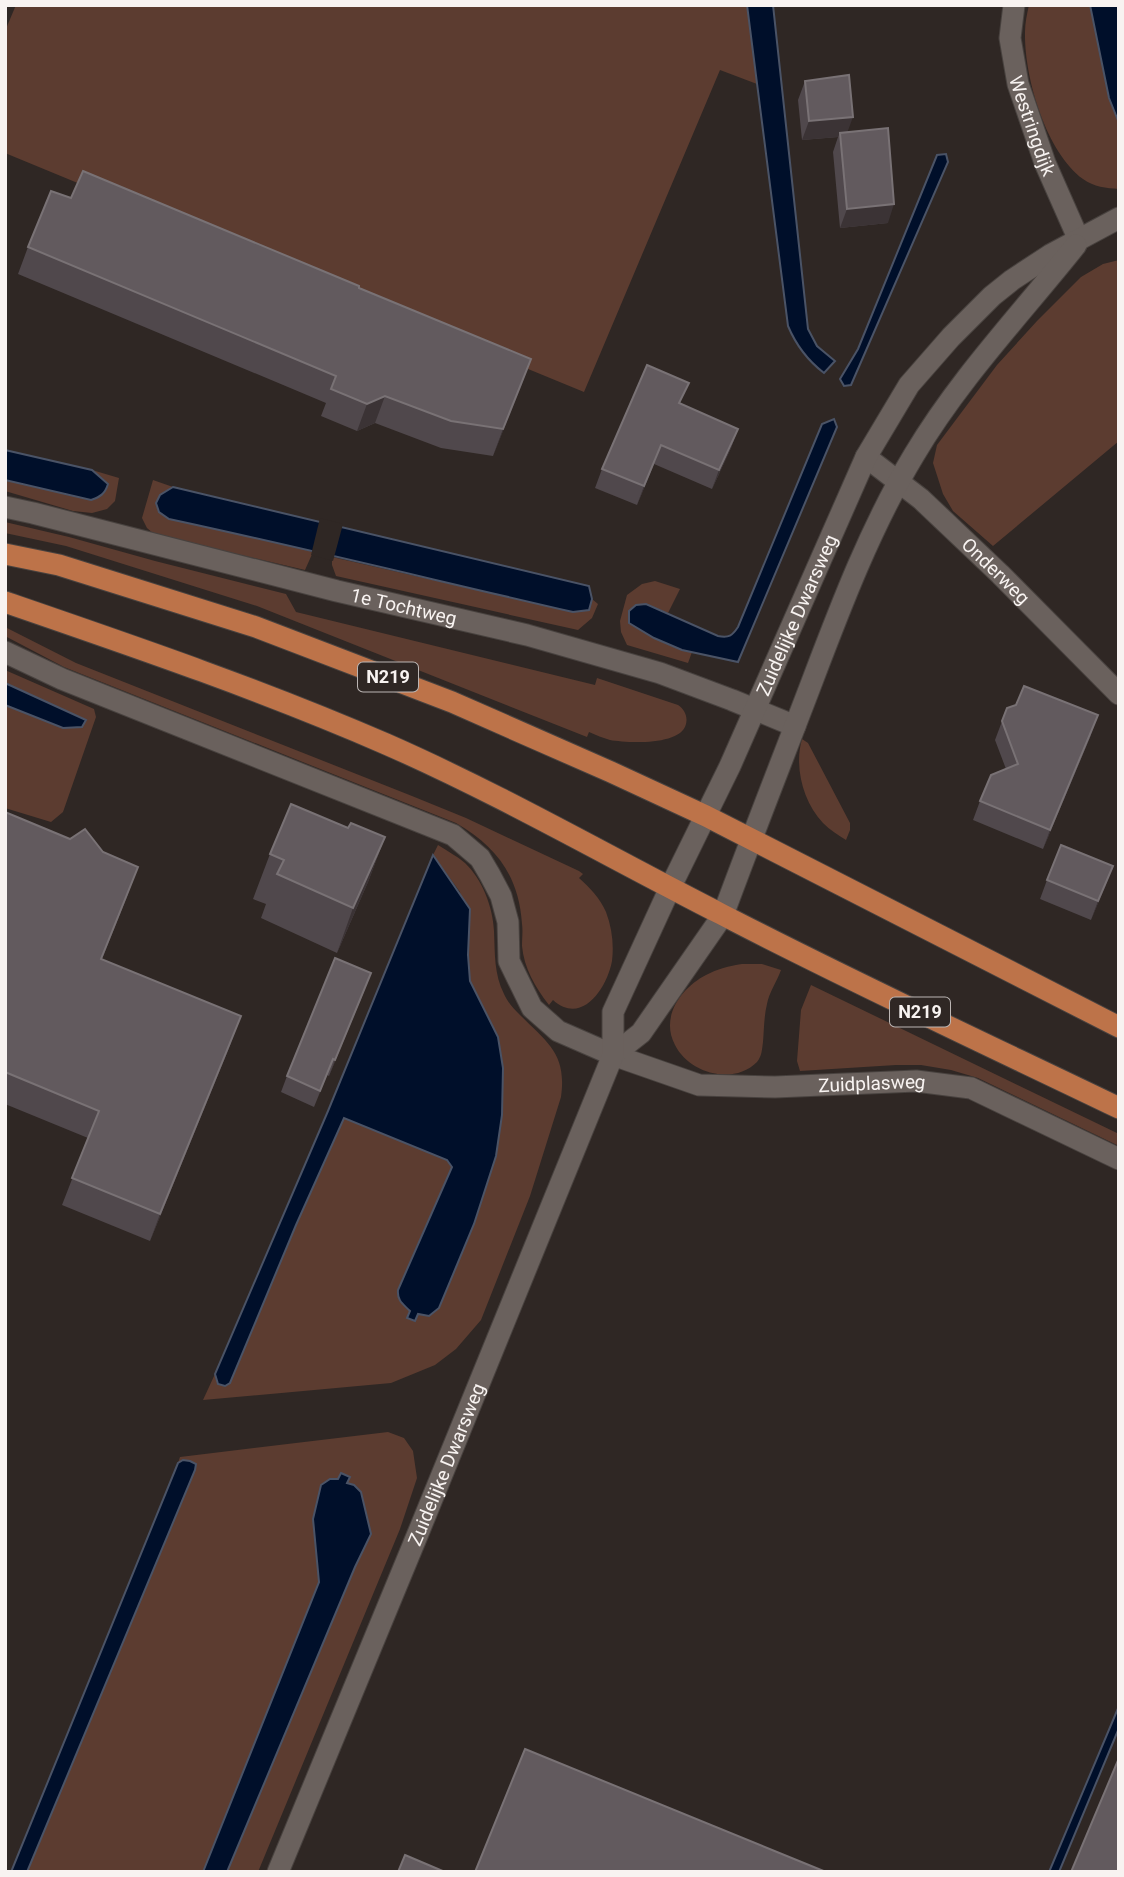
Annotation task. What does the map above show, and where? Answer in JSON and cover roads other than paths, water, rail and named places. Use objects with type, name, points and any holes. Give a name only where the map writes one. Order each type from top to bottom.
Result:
[{"type":"main road","name":"N219","points":[[5,554],[59,565],[256,627],[452,702],[706,816],[1119,1027]]},
{"type":"main road","name":"N219","points":[[5,602],[255,690],[387,745],[549,823],[723,915],[1119,1108]]},
{"type":"street","name":"Westringdijk","points":[[1014,5],[1010,38],[1018,84],[1045,163],[1079,240]]},
{"type":"street","name":"Zuidelijke Dwarsweg","points":[[278,1872],[613,1055],[613,1012],[755,709],[866,457],[909,385],[992,296],[1012,279],[1050,255],[1119,218]]},
{"type":"street","name":"Zuidelijke Dwarsweg","points":[[613,1055],[641,1033],[723,915],[856,572],[898,482],[952,398],[1079,240]]},
{"type":"street","name":"Onderweg","points":[[866,457],[920,499],[1119,694]]},
{"type":"street","name":"1e Tochtweg","points":[[5,507],[337,591],[527,635],[660,673],[795,726]]},
{"type":"street","points":[[5,652],[62,679],[453,835],[480,858],[501,896],[508,922],[509,961],[532,1008],[558,1031],[613,1055]]},
{"type":"street","name":"Zuidplasweg","points":[[613,1055],[699,1085],[775,1087],[916,1081],[971,1088],[1119,1159]]},
{"type":"water","points":[[747,5],[773,5],[808,329],[817,346],[835,361],[824,373],[803,352],[788,326]]},
{"type":"water","points":[[1090,5],[1119,5],[1119,123],[1109,98]]},
{"type":"water","points":[[946,154],[948,162],[851,385],[844,386],[840,379],[858,349],[937,155]]},
{"type":"water","points":[[834,419],[837,427],[738,662],[682,650],[629,623],[629,611],[636,605],[646,604],[718,636],[730,636],[738,627],[822,424]]},
{"type":"water","points":[[5,450],[92,470],[108,484],[102,495],[91,500],[5,480]]},
{"type":"water","points":[[173,487],[589,586],[592,599],[589,610],[573,612],[169,519],[159,512],[156,503],[160,495]]},
{"type":"water","points":[[5,683],[86,720],[82,727],[63,728],[5,705]]},
{"type":"water","points":[[433,855],[470,909],[470,981],[498,1037],[503,1068],[502,1115],[496,1156],[474,1224],[439,1308],[429,1316],[418,1314],[415,1321],[407,1318],[410,1311],[400,1300],[398,1290],[452,1167],[447,1160],[344,1118],[230,1383],[225,1386],[218,1384],[215,1374],[328,1111]]},
{"type":"water","points":[[183,1460],[196,1464],[195,1470],[27,1872],[11,1872],[178,1463]]},
{"type":"water","points":[[341,1473],[350,1477],[347,1483],[354,1485],[361,1492],[371,1534],[227,1872],[203,1872],[319,1582],[313,1519],[321,1485],[330,1479],[338,1479]]},
{"type":"water","points":[[1119,1706],[1119,1728],[1059,1872],[1049,1872]]}]
